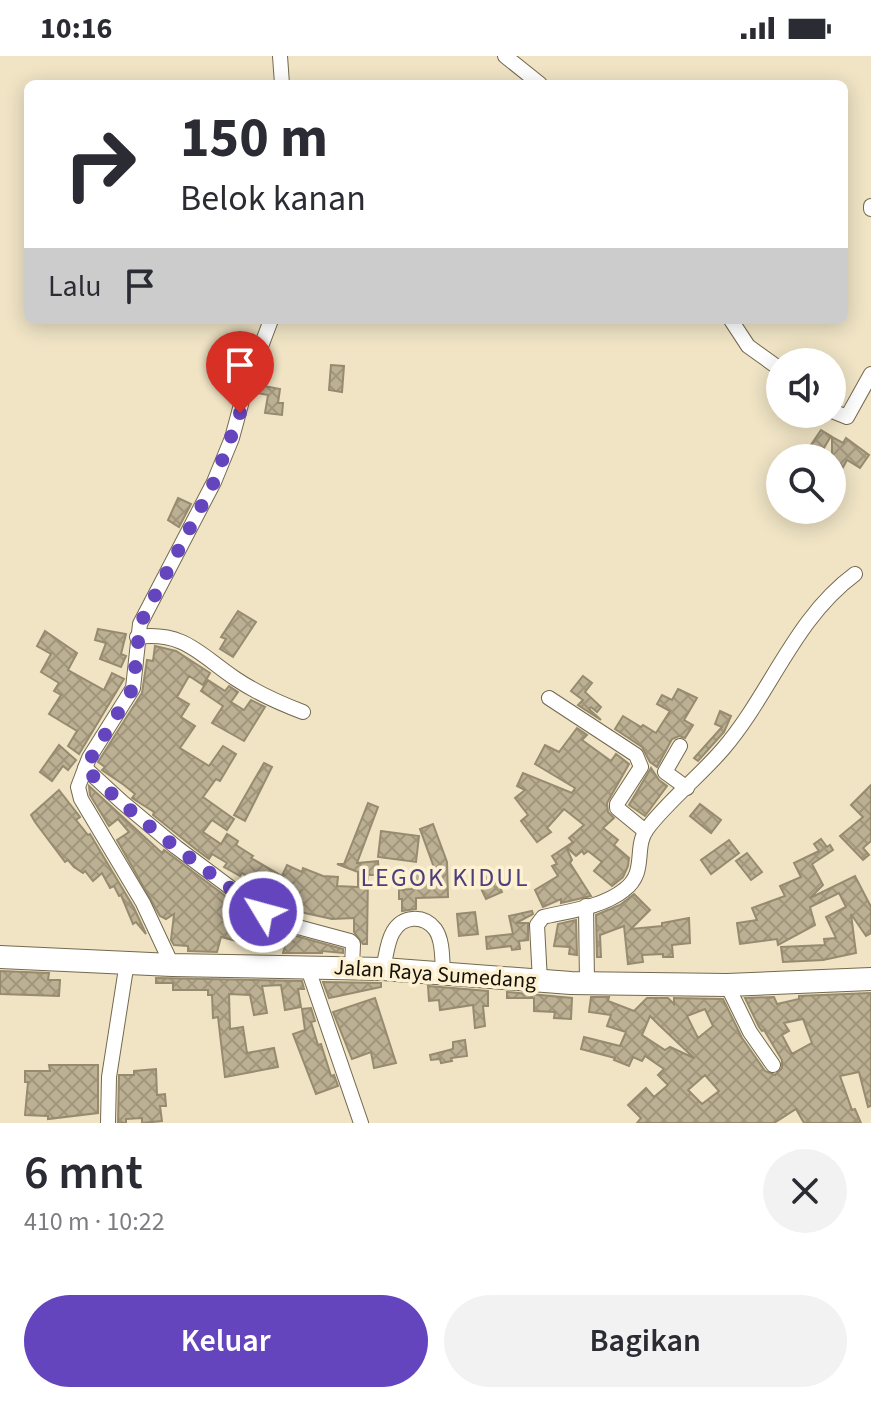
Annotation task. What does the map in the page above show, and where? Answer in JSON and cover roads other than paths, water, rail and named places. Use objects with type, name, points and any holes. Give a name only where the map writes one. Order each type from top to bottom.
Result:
[{"type":"highway","name":"Jalan Raya Sumedang","points":[[0,957],[172,965],[352,967],[587,983],[727,985],[871,979]]},
{"type":"street","points":[[280,56],[282,80]]},
{"type":"street","points":[[505,56],[535,80]]},
{"type":"street","points":[[172,965],[143,903],[78,793],[80,778],[133,688],[137,637],[147,610],[214,482],[232,438],[250,374],[269,324]]},
{"type":"street","points":[[734,324],[748,346],[766,359]]},
{"type":"street","points":[[846,417],[871,374]]},
{"type":"street","points":[[540,981],[539,920],[616,896],[634,880],[639,872],[645,831],[724,748],[815,610],[855,574]]},
{"type":"street","points":[[137,637],[159,634],[185,642],[262,695],[303,712]]},
{"type":"street","points":[[549,698],[636,755],[641,767],[617,808],[645,831]]},
{"type":"street","points":[[680,746],[665,772],[687,788]]},
{"type":"street","points":[[85,768],[176,847],[263,912],[283,923],[350,941],[353,944],[352,967]]},
{"type":"street","points":[[586,906],[587,983]]},
{"type":"street","points":[[383,969],[391,935],[402,921],[411,918],[435,929],[441,943],[443,972]]},
{"type":"street","points":[[108,1123],[109,1077],[127,962]]},
{"type":"street","points":[[307,966],[361,1123]]},
{"type":"street","points":[[727,985],[750,1032],[773,1065]]},
{"type":"district","name":"LEGOK KIDUL","points":[[445,877]]}]
